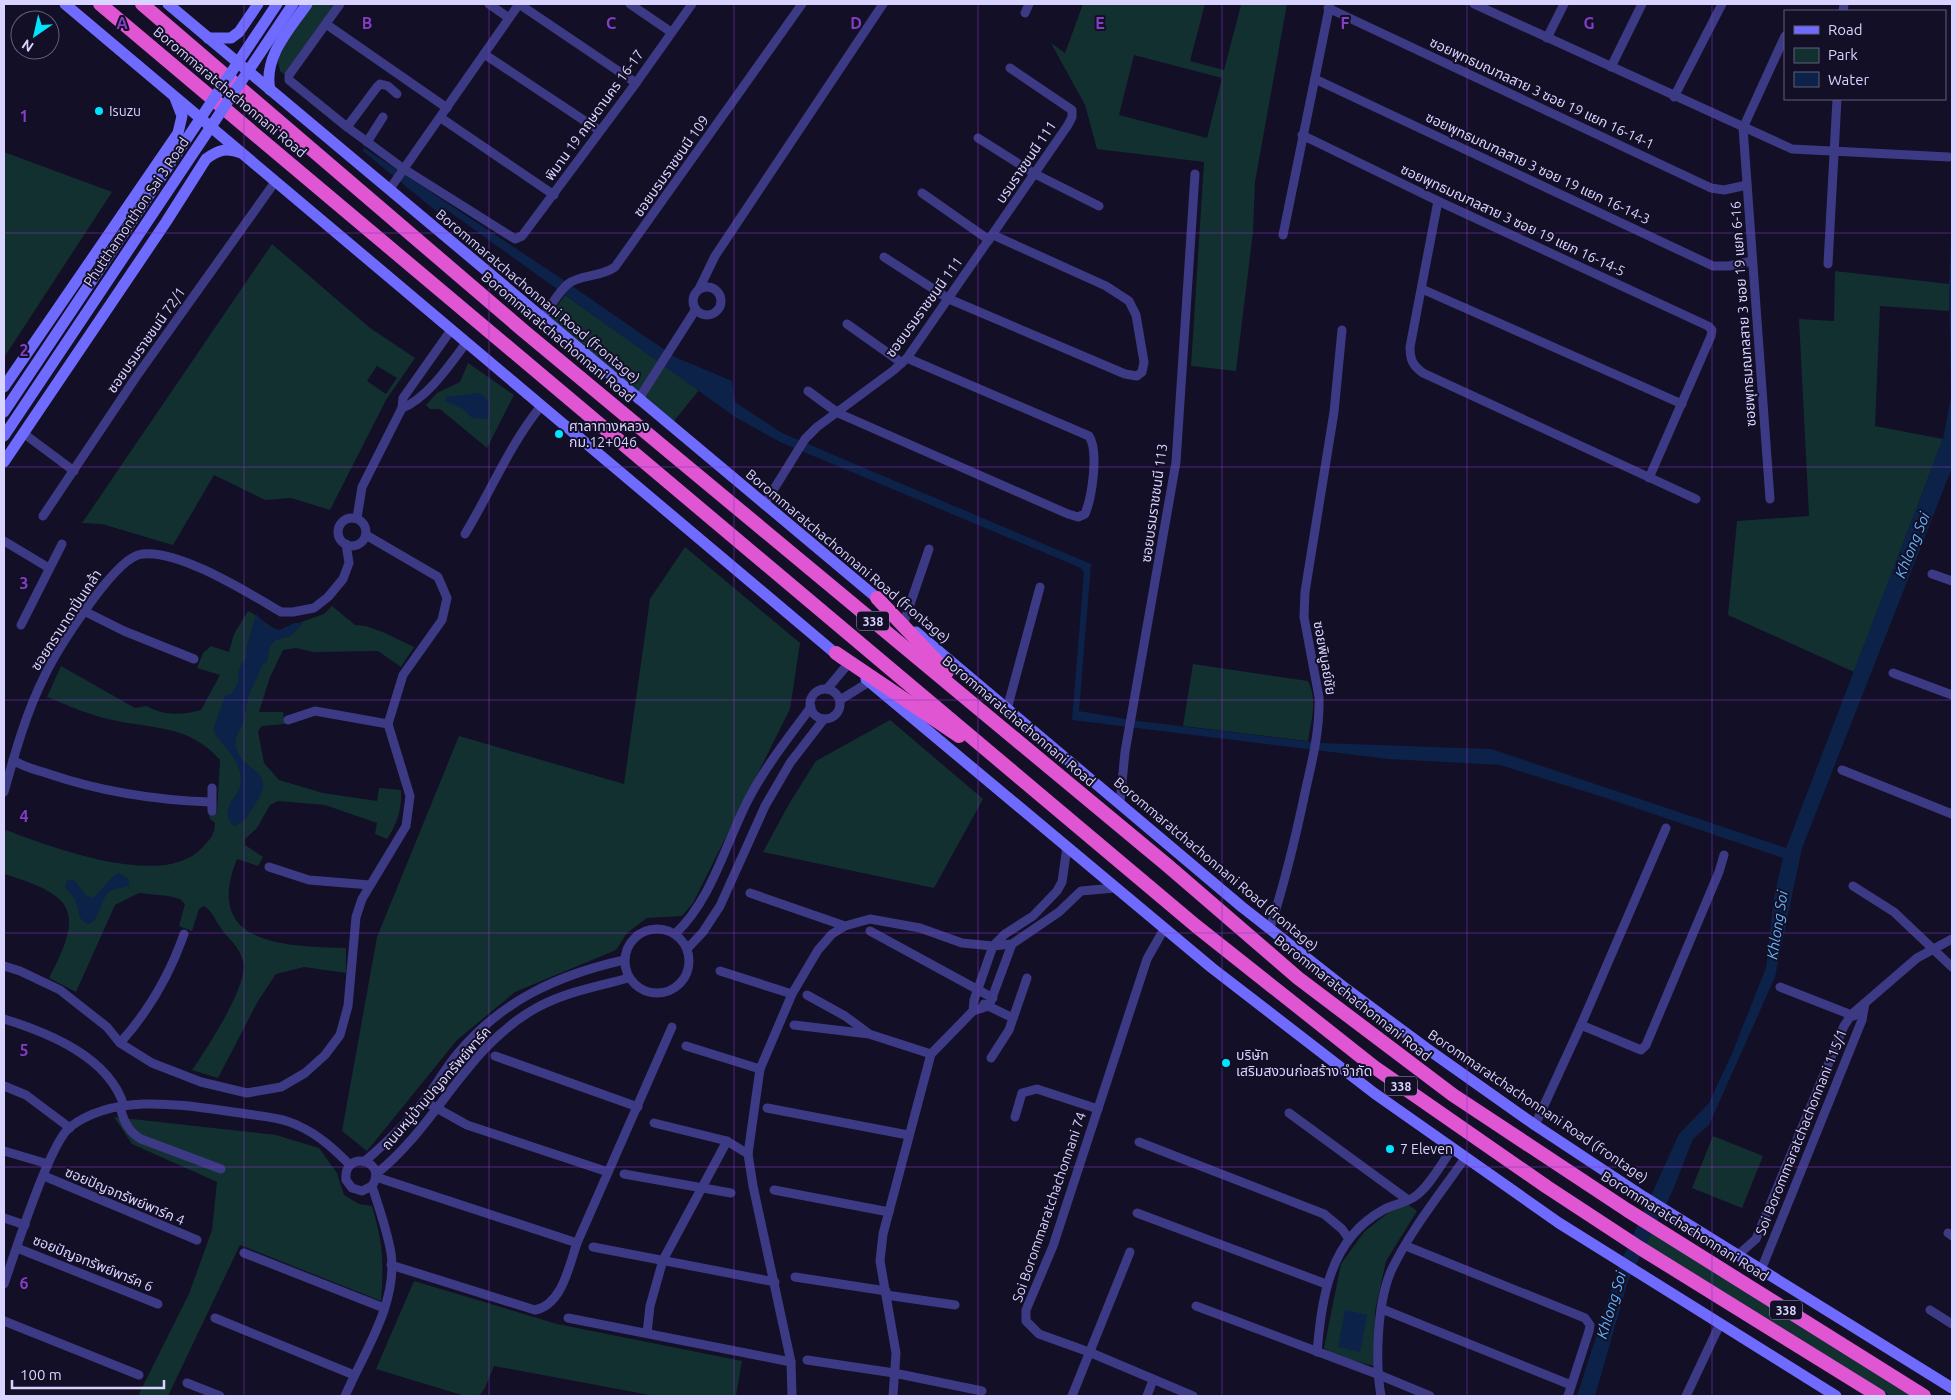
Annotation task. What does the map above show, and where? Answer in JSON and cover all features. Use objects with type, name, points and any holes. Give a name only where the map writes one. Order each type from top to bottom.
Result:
[{"type":"highway","name":"Borommaratchachonnani Road","points":[[100,4],[1196,926],[1374,1067],[1640,1248],[1879,1396]]},
{"type":"highway","name":"Borommaratchachonnani Road","points":[[142,4],[525,332],[1167,865],[1298,978],[1454,1096],[1627,1210],[1924,1396]]},
{"type":"highway","points":[[876,598],[1010,735]]},
{"type":"highway","points":[[836,653],[1020,778]]},
{"type":"main road","name":"338","points":[[65,4],[869,682],[1164,929],[1278,1021],[1465,1158],[1608,1254],[1836,1396]]},
{"type":"main road","name":"Borommaratchachonnani Road (frontage)","points":[[168,4],[270,90],[392,185],[638,400],[1270,928],[1359,999],[1535,1125],[1644,1197],[1952,1388]]},
{"type":"main road","points":[[208,38],[220,40],[231,38],[239,32],[258,4]]},
{"type":"main road","points":[[271,4],[285,16],[300,7]]},
{"type":"main road","name":"Phutthamonthon Sai 3 Road","points":[[4,412],[277,4]]},
{"type":"main road","points":[[270,90],[267,78],[270,61],[300,7]]},
{"type":"main road","name":"Phutthamonthon Sai 3 Road","points":[[7,431],[300,7]]},
{"type":"main road","points":[[4,387],[178,133],[182,116],[174,95]]},
{"type":"main road","points":[[4,462],[210,156],[224,149],[245,155]]},
{"type":"main road","points":[[128,208],[144,200],[154,202],[165,215],[166,222]]},
{"type":"street","points":[[340,4],[289,75],[289,80],[347,127],[404,169]]},
{"type":"street","points":[[489,4],[509,18]]},
{"type":"street","points":[[392,185],[441,118],[519,4],[636,83]]},
{"type":"street","points":[[630,4],[671,32]]},
{"type":"street","name":"พิมาน 19 กฤษดานคร 16-17","points":[[404,169],[515,239],[522,236],[554,195],[692,4]]},
{"type":"street","name":"ซอยบรมราชชนนี 109","points":[[542,318],[568,285],[580,279],[604,275],[615,267],[802,4]]},
{"type":"street","points":[[699,289],[705,286],[716,289],[722,300],[721,307],[712,314],[700,313],[696,309],[693,298],[715,256],[883,4]]},
{"type":"street","points":[[1025,13],[1029,4]]},
{"type":"street","points":[[1547,38],[1564,4]]},
{"type":"street","points":[[1611,67],[1642,4]]},
{"type":"street","points":[[1674,97],[1722,4]]},
{"type":"street","points":[[1480,5],[1674,97],[1792,149],[1949,157]]},
{"type":"street","points":[[1283,235],[1329,6]]},
{"type":"street","name":"ซอยพุทธมณฑลสาย 3 ซอย 19 แยก 16-14-1","points":[[1329,6],[1711,188],[1724,190],[1747,185]]},
{"type":"street","points":[[326,24],[447,108]]},
{"type":"street","points":[[1743,128],[1784,38]]},
{"type":"street","points":[[484,54],[600,132]]},
{"type":"street","name":"บรมราชชนนี 111","points":[[999,227],[1072,117],[1072,110],[1010,68]]},
{"type":"street","name":"ซอยพุทธมณฑลสาย 3 ซอย 19 แยก 16-14-3","points":[[1315,80],[1713,266],[1729,266],[1752,261]]},
{"type":"street","points":[[347,127],[380,84],[388,86],[397,94]]},
{"type":"street","points":[[1828,264],[1836,100]]},
{"type":"street","points":[[367,142],[383,117]]},
{"type":"street","points":[[441,118],[554,195]]},
{"type":"street","name":"ซอยพุทธมณฑลสาย 3 ซอย 19 แยก 6-16","points":[[1743,128],[1770,499]]},
{"type":"street","name":"ซอยพุทธมณฑลสาย 3 ซอย 19 แยก 16-14-5","points":[[1302,135],[1438,202],[1690,316],[1712,330],[1682,404]]},
{"type":"street","points":[[978,138],[1035,174],[1099,206]]},
{"type":"street","name":"ซอยบรมราชชนนี 113","points":[[1120,803],[1121,779],[1131,714],[1176,462],[1195,174]]},
{"type":"street","name":"ซอยบรมราชชนนี 72/1","points":[[43,516],[136,377],[275,182]]},
{"type":"street","points":[[884,257],[949,298],[1125,374],[1137,376],[1142,372],[1144,362],[1136,315],[1129,301],[1106,286],[991,238],[922,193]]},
{"type":"street","points":[[1438,202],[1410,346],[1410,357],[1414,366],[1423,373],[1696,499]]},
{"type":"street","name":"ซอยบรมราชชนนี 111","points":[[764,505],[805,438],[905,360],[999,227]]},
{"type":"street","points":[[1422,289],[1682,404],[1649,478]]},
{"type":"street","points":[[638,400],[696,309]]},
{"type":"street","points":[[808,391],[838,413],[1068,514],[1078,517],[1085,514],[1089,504],[1094,457],[1094,443],[1089,436],[905,360],[847,324]]},
{"type":"street","points":[[346,544],[358,545],[366,535],[365,525],[357,518],[362,487],[402,408],[403,398],[451,330]]},
{"type":"street","name":"ซอยพิบูลย์ชัย","points":[[1270,928],[1288,873],[1317,732],[1319,697],[1304,617],[1305,600],[1334,412],[1342,330]]},
{"type":"street","points":[[402,408],[412,404],[442,374],[466,343]]},
{"type":"street","points":[[465,534],[519,436],[541,406]]},
{"type":"street","points":[[23,432],[74,470]]},
{"type":"street","name":"ซอยกรานาดาปิ่นเกล้า","points":[[4,792],[26,718],[44,676],[116,570],[138,555],[161,555],[187,562],[281,612],[314,608],[343,579],[349,563],[346,544],[339,536],[339,526],[346,518],[357,518]]},
{"type":"street","points":[[4,966],[20,971],[60,990],[107,1026],[120,1043],[152,1063],[201,1082],[247,1094],[281,1087],[305,1073],[325,1055],[340,1035],[350,991],[356,917],[362,899],[406,826],[410,796],[388,724],[403,675],[442,620],[447,598],[438,577],[366,535]]},
{"type":"street","points":[[4,541],[49,568]]},
{"type":"street","points":[[21,625],[62,544]]},
{"type":"street","points":[[904,622],[929,550]]},
{"type":"street","points":[[1932,574],[1952,582]]},
{"type":"street","points":[[1007,708],[1040,587]]},
{"type":"street","points":[[86,612],[124,632],[194,659]]},
{"type":"street","points":[[827,689],[848,664]]},
{"type":"street","points":[[1893,673],[1952,695]]},
{"type":"street","points":[[811,707],[818,717],[830,718],[838,711],[840,700],[869,682]]},
{"type":"street","points":[[675,934],[696,911],[749,798],[769,765],[811,707],[813,696],[822,689],[827,689],[833,691],[840,700]]},
{"type":"street","points":[[288,720],[315,711],[388,724]]},
{"type":"street","points":[[687,949],[703,932],[720,906],[765,806],[790,763],[824,719]]},
{"type":"street","points":[[13,760],[71,781],[122,794],[211,806],[212,788]]},
{"type":"street","points":[[1842,770],[1952,814]]},
{"type":"street","points":[[1535,1125],[1581,1025],[1666,828]]},
{"type":"street","points":[[973,1011],[976,996],[993,946],[996,941],[1033,916],[1048,902],[1062,882],[1067,847]]},
{"type":"street","points":[[1581,1025],[1640,1050],[1646,1046],[1719,872],[1724,855]]},
{"type":"street","points":[[269,867],[309,880],[370,885]]},
{"type":"street","points":[[1853,886],[1894,912],[1952,967]]},
{"type":"street","points":[[792,1396],[791,1362],[753,1186],[748,1154],[760,1069],[792,994],[818,950],[832,934],[845,926],[870,919],[920,928],[962,943],[993,946],[1012,944],[1059,912],[1081,891],[1115,888]]},
{"type":"street","points":[[750,893],[845,926]]},
{"type":"street","points":[[1048,902],[1059,912]]},
{"type":"street","points":[[648,929],[662,929],[675,934],[687,949],[689,962],[686,976],[677,986],[665,992],[651,993],[638,988],[629,978],[624,960],[627,946],[636,936],[648,929]]},
{"type":"street","name":"Soi Borommaratchachonnani 74","points":[[1164,929],[1148,959],[1052,1246],[1026,1310],[1026,1321],[1039,1334],[1089,1352],[1193,1396]]},
{"type":"street","points":[[870,932],[976,996],[991,1002],[1013,1018]]},
{"type":"street","points":[[120,1043],[135,1026],[163,981],[184,934]]},
{"type":"street","name":"Soi Borommaratchachonnani 115/1","points":[[1738,1255],[1756,1239],[1844,1026],[1851,1015],[1918,958],[1952,939]]},
{"type":"street","points":[[893,1396],[896,1352],[895,1335],[880,1261],[889,1212],[908,1135],[931,1054],[973,1011],[991,1002],[1012,944]]},
{"type":"street","name":"ถนนหมู่บ้านปัญจทรัพย์พาร์ค","points":[[350,1165],[354,1162],[365,1161],[401,1128],[424,1101],[458,1052],[501,1010],[527,994],[548,985],[604,964],[624,960]]},
{"type":"street","points":[[720,971],[792,994]]},
{"type":"street","name":"ถนนหมู่บ้านปัญจทรัพย์พาร์ค","points":[[372,1186],[376,1175],[402,1151],[484,1050],[507,1028],[530,1012],[564,996],[629,978]]},
{"type":"street","points":[[991,1058],[1004,1040],[1026,978]]},
{"type":"street","points":[[1780,987],[1862,1020]]},
{"type":"street","points":[[807,995],[845,1016],[869,1034]]},
{"type":"street","name":"Soi Borommaratchachonnani 115/1","points":[[1761,1270],[1769,1246],[1862,1020],[1865,1003]]},
{"type":"street","points":[[4,1019],[36,1029],[68,1045],[111,1079],[120,1093],[125,1124],[132,1133],[168,1151],[221,1169]]},
{"type":"street","points":[[794,1025],[869,1034],[931,1054]]},
{"type":"street","points":[[391,1265],[535,1310],[545,1308],[554,1301],[577,1243],[672,1027]]},
{"type":"street","points":[[686,1046],[760,1069]]},
{"type":"street","points":[[495,1056],[638,1107]]},
{"type":"street","points":[[1826,1071],[1839,1076]]},
{"type":"street","points":[[4,1086],[26,1095],[70,1128]]},
{"type":"street","points":[[1014,1116],[1022,1093],[1037,1089],[1098,1109]]},
{"type":"street","points":[[432,1090],[444,1099]]},
{"type":"street","points":[[424,1101],[467,1125],[608,1172]]},
{"type":"street","points":[[4,1282],[48,1164],[70,1128],[107,1110],[122,1106],[176,1104],[270,1117],[298,1125],[321,1139],[350,1165],[346,1174],[348,1184],[357,1190],[368,1190],[372,1186],[381,1212],[391,1253],[390,1287],[384,1308],[345,1396]]},
{"type":"street","points":[[767,1108],[908,1135]]},
{"type":"street","points":[[1290,1113],[1408,1200]]},
{"type":"street","points":[[654,1123],[726,1140],[748,1154]]},
{"type":"street","points":[[647,1333],[650,1306],[663,1260],[699,1188],[726,1140]]},
{"type":"street","points":[[1798,1141],[1810,1146]]},
{"type":"street","points":[[1139,1142],[1324,1214],[1342,1229],[1349,1239]]},
{"type":"street","points":[[1317,1352],[1326,1284],[1334,1262],[1349,1239],[1361,1226],[1382,1210],[1418,1195],[1452,1149]]},
{"type":"street","points":[[4,1151],[48,1164]]},
{"type":"street","points":[[1381,1396],[1377,1374],[1382,1309],[1391,1272],[1432,1205],[1465,1158]]},
{"type":"street","points":[[365,1161],[372,1166],[376,1175],[577,1243]]},
{"type":"street","points":[[624,1174],[731,1193]]},
{"type":"street","name":"ซอยปัญจทรัพย์พาร์ค 4","points":[[44,1176],[197,1240]]},
{"type":"street","points":[[774,1190],[889,1212]]},
{"type":"street","points":[[1418,1195],[1432,1205]]},
{"type":"street","points":[[1137,1213],[1326,1284]]},
{"type":"street","points":[[4,1218],[25,1225]]},
{"type":"street","points":[[1756,1239],[1769,1246]]},
{"type":"street","points":[[1406,1246],[1585,1318],[1590,1325],[1589,1332],[1568,1396]]},
{"type":"street","points":[[593,1247],[775,1282]]},
{"type":"street","name":"ซอยปัญจทรัพย์พาร์ค 6","points":[[17,1248],[158,1304]]},
{"type":"street","points":[[1072,1396],[1130,1252]]},
{"type":"street","points":[[244,1253],[384,1308]]},
{"type":"street","points":[[795,1277],[956,1305]]},
{"type":"street","points":[[1196,1306],[1377,1374],[1430,1396]]},
{"type":"street","points":[[1382,1309],[1571,1385]]},
{"type":"street","points":[[1930,1310],[1952,1324]]},
{"type":"street","points":[[215,1318],[354,1375]]},
{"type":"street","points":[[568,1318],[791,1362]]},
{"type":"street","points":[[4,1321],[139,1375]]},
{"type":"street","points":[[1686,1396],[1720,1324]]},
{"type":"street","points":[[807,1360],[894,1373],[982,1391]]},
{"type":"street","points":[[1147,1396],[1153,1380]]},
{"type":"street","points":[[187,1383],[220,1396]]},
{"type":"green space","points":[[312,4],[335,4],[286,75],[280,71],[277,56]]},
{"type":"green space","points":[[1083,4],[1205,4],[1190,61],[1224,70],[1241,5],[1237,4],[1287,4],[1255,182],[1253,232],[1236,371],[1191,366],[1204,162],[1097,149],[1085,105],[1051,43],[1065,53]],"holes":[[[1134,55],[1222,78],[1207,138],[1119,115]]]},
{"type":"green space","points":[[4,152],[112,192],[5,356],[4,356]]},
{"type":"green space","points":[[272,244],[370,328],[415,358],[386,400],[330,510],[291,498],[265,500],[214,475],[173,545],[102,524],[82,523]],"holes":[[[377,366],[397,378],[386,394],[367,381]]]},
{"type":"green space","points":[[1835,271],[1949,284],[1949,311],[1880,306],[1875,426],[1943,439],[1854,672],[1728,615],[1737,521],[1809,516],[1799,319],[1834,321]]},
{"type":"green space","points":[[565,295],[699,390],[674,421],[549,317]]},
{"type":"green space","points":[[468,363],[514,395],[487,448],[440,409],[430,409],[426,405],[437,393],[460,382]]},
{"type":"green space","points":[[685,547],[800,643],[790,709],[693,903],[682,916],[647,918],[627,933],[616,950],[515,992],[457,1040],[367,1151],[342,1131],[377,937],[459,736],[624,784],[650,599]]},
{"type":"green space","points":[[332,606],[355,625],[366,626],[385,633],[414,647],[401,667],[378,651],[313,652],[296,648],[283,650],[270,677],[259,712],[283,712],[285,724],[262,726],[258,731],[264,763],[279,780],[323,793],[377,801],[379,788],[401,790],[400,810],[394,828],[387,839],[375,834],[377,823],[325,805],[278,801],[270,805],[257,828],[245,839],[245,845],[263,857],[258,866],[237,859],[229,888],[231,909],[240,925],[256,935],[276,942],[346,948],[346,973],[304,967],[276,974],[258,1001],[218,1078],[192,1070],[216,1033],[234,1000],[243,971],[243,961],[236,946],[223,931],[213,915],[204,906],[199,909],[192,931],[179,926],[185,904],[180,899],[139,893],[115,905],[76,992],[49,978],[67,937],[69,921],[67,909],[59,899],[46,890],[4,874],[4,833],[6,830],[78,854],[106,861],[135,865],[161,865],[184,860],[202,848],[212,837],[214,831],[215,823],[210,819],[209,815],[217,813],[220,760],[208,748],[182,734],[100,717],[47,697],[61,666],[135,708],[147,706],[160,712],[173,714],[194,712],[201,710],[220,675],[197,668],[203,653],[211,646],[229,652],[234,634],[248,611],[279,630],[324,614]]},
{"type":"green space","points":[[1193,664],[1308,681],[1313,695],[1313,703],[1308,741],[1183,726]]},
{"type":"green space","points":[[890,720],[983,799],[934,888],[763,852],[789,804],[816,761]]},
{"type":"green space","points":[[114,1117],[276,1135],[319,1148],[337,1173],[344,1195],[359,1204],[372,1206],[382,1253],[381,1301],[240,1245],[168,1396],[138,1396],[189,1294],[212,1230],[217,1182],[132,1144]]},
{"type":"green space","points":[[1713,1136],[1763,1156],[1742,1208],[1692,1188]]},
{"type":"green space","points":[[1403,1201],[1417,1211],[1386,1261],[1375,1311],[1374,1366],[1336,1356],[1324,1348],[1341,1264],[1364,1232]]},
{"type":"green space","points":[[1652,1232],[1915,1396],[1891,1396],[1645,1246]]},
{"type":"green space","points":[[414,1281],[557,1324],[742,1361],[736,1396],[655,1396],[494,1366],[485,1388],[479,1396],[465,1396],[376,1369]]},
{"type":"water","name":"Khlong Soi","points":[[364,148],[559,277],[675,357],[732,381],[735,402],[782,433],[1091,564],[1079,711],[1138,721],[1321,743],[1491,749],[1786,848],[1943,439],[1951,397],[1949,284],[1952,213],[1952,468],[1802,848],[1775,977],[1709,1125],[1693,1139],[1673,1190],[1628,1281],[1595,1396],[1577,1396],[1618,1268],[1679,1134],[1709,1103],[1733,1051],[1766,968],[1774,897],[1783,858],[1609,799],[1500,765],[1388,759],[1072,720],[1084,573],[1081,568],[780,442],[735,417],[447,210],[442,216],[363,151]]},
{"type":"water","points":[[480,393],[486,398],[488,404],[487,419],[472,418],[463,409],[445,401],[446,397]]},
{"type":"water","points":[[256,614],[268,626],[279,630],[294,623],[303,623],[291,636],[276,640],[270,646],[267,662],[262,665],[249,696],[243,723],[236,738],[237,751],[242,759],[260,776],[263,783],[262,792],[249,814],[242,822],[234,826],[229,819],[228,808],[240,786],[240,772],[234,759],[213,729],[225,696],[232,693],[239,681],[239,671],[247,657],[246,649]]},
{"type":"water","points":[[119,873],[129,879],[129,886],[109,892],[95,919],[87,924],[80,918],[75,899],[65,887],[67,881],[73,880],[86,895],[92,898],[111,878]]},
{"type":"water","points":[[1345,1310],[1367,1315],[1360,1352],[1338,1347]]},
{"type":"place","name":"Isuzu","points":[[99,111]]},
{"type":"place","name":"ศาลาทางหลวง กม.12+046","points":[[559,434]]},
{"type":"place","name":"บริษัท เสริมสงวนก่อสร้าง จำกัด","points":[[1226,1063]]},
{"type":"place","name":"7 Eleven","points":[[1390,1149]]}]
